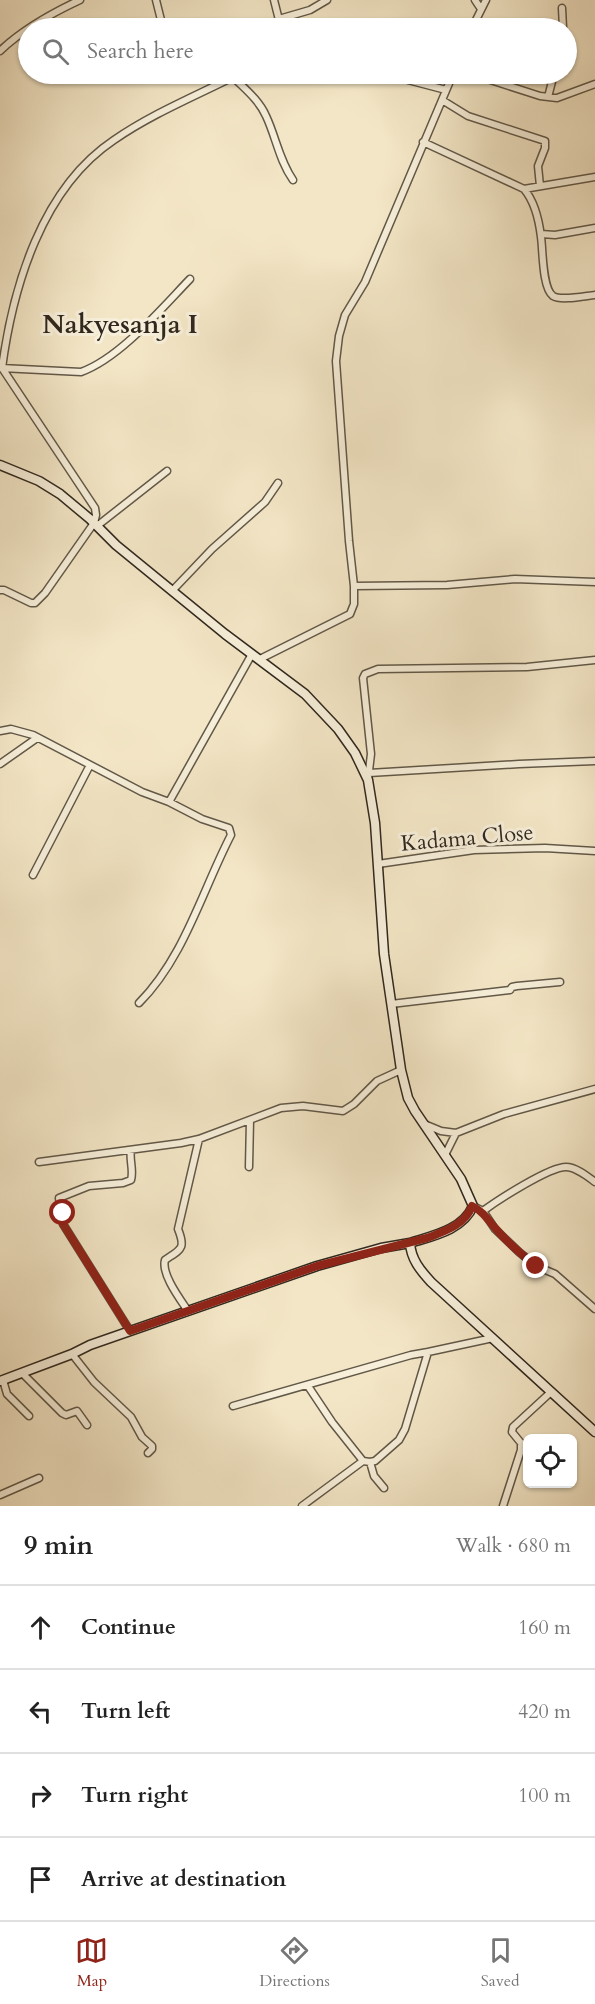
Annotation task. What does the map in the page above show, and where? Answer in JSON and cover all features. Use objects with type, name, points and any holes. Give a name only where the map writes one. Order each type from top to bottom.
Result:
[{"type":"street","points":[[45,18],[70,2],[80,0]]},
{"type":"street","points":[[156,0],[160,18]]},
{"type":"street","points":[[274,0],[279,18]]},
{"type":"street","points":[[282,18],[310,10],[327,0]]},
{"type":"street","points":[[475,0],[482,9]]},
{"type":"street","points":[[477,18],[486,0]]},
{"type":"street","points":[[562,8],[562,18]]},
{"type":"street","points":[[0,51],[18,37]]},
{"type":"street","points":[[96,525],[95,508],[1,368],[9,328],[32,247],[44,221],[74,175],[112,140],[218,84]]},
{"type":"street","points":[[244,84],[267,116],[283,163],[293,180]]},
{"type":"street","points":[[423,84],[446,90]]},
{"type":"street","points":[[169,802],[256,657],[350,614],[354,604],[336,361],[339,336],[345,315],[365,282],[449,84]]},
{"type":"street","points":[[505,84],[557,98],[595,84]]},
{"type":"street","points":[[548,97],[551,84]]},
{"type":"street","points":[[442,100],[468,116],[545,141],[545,148],[538,166],[540,186]]},
{"type":"street","points":[[423,142],[524,189],[533,202],[541,234],[545,281],[550,292],[557,297],[595,295]]},
{"type":"street","points":[[524,189],[595,177]]},
{"type":"street","points":[[541,234],[555,235],[595,228]]},
{"type":"street","points":[[1,368],[81,372],[93,368],[152,318],[190,279]]},
{"type":"street","points":[[0,465],[39,481],[60,494],[116,545],[172,591],[305,694],[338,729],[356,753],[369,777]]},
{"type":"street","points":[[0,590],[35,603],[96,525],[167,471]]},
{"type":"street","points":[[172,591],[212,549],[265,502],[278,483]]},
{"type":"street","points":[[354,586],[447,585],[515,579],[595,582]]},
{"type":"street","points":[[29,1416],[7,1394],[1,1381],[72,1354],[90,1344],[317,1266],[381,1248],[410,1243],[445,1231],[463,1221],[470,1214],[472,1206],[461,1179],[421,1123],[408,1098],[401,1070],[381,912],[375,823],[369,777],[371,754],[363,678],[365,674],[378,669],[527,667],[595,660]]},
{"type":"street","points":[[2,730],[22,731],[142,792],[169,802],[202,819],[229,828],[231,835],[180,943],[164,972],[151,991],[139,1003]]},
{"type":"street","points":[[0,764],[38,738]]},
{"type":"street","points":[[369,777],[519,764],[595,761]]},
{"type":"street","points":[[33,874],[90,765]]},
{"type":"street","name":"Kadama Close","points":[[378,864],[474,850],[545,848],[595,851]]},
{"type":"street","points":[[391,1004],[560,982]]},
{"type":"street","points":[[39,1162],[199,1139],[281,1108],[303,1106],[343,1111],[354,1104],[377,1081],[401,1070]]},
{"type":"street","points":[[421,1123],[441,1131],[456,1133],[504,1114],[595,1089]]},
{"type":"street","points":[[249,1167],[250,1120]]},
{"type":"street","points":[[444,1155],[456,1133]]},
{"type":"street","points":[[188,1311],[172,1286],[164,1265],[165,1260],[180,1251],[182,1238],[178,1229],[199,1139]]},
{"type":"street","points":[[130,1331],[63,1224],[59,1198],[89,1186],[123,1183],[131,1180],[133,1174],[131,1150]]},
{"type":"street","points":[[483,1211],[517,1189],[557,1169],[566,1167],[573,1169],[595,1182]]},
{"type":"street","points":[[472,1206],[483,1211],[495,1228],[519,1252],[536,1266],[555,1274],[595,1309]]},
{"type":"street","points":[[410,1243],[411,1253],[423,1274],[595,1432]]},
{"type":"street","points":[[233,1406],[411,1355],[493,1338]]},
{"type":"street","points":[[302,1506],[366,1461],[375,1461],[399,1440],[408,1420],[428,1352]]},
{"type":"street","points":[[72,1354],[94,1382],[131,1417],[142,1437],[152,1446],[148,1453]]},
{"type":"street","points":[[22,1373],[62,1413],[66,1415],[77,1412],[87,1425]]},
{"type":"street","points":[[308,1386],[332,1422],[366,1461],[384,1488]]},
{"type":"street","points":[[503,1506],[521,1447],[512,1432],[513,1427],[551,1392]]},
{"type":"street","points":[[0,1495],[39,1478]]},
{"type":"district","name":"Nakyesanja I","points":[[120,324]]},
{"type":"route","points":[[63,1213],[63,1224],[130,1331],[294,1273],[381,1248],[427,1238],[463,1221],[470,1214],[472,1206],[483,1211],[495,1228],[536,1266]]}]
